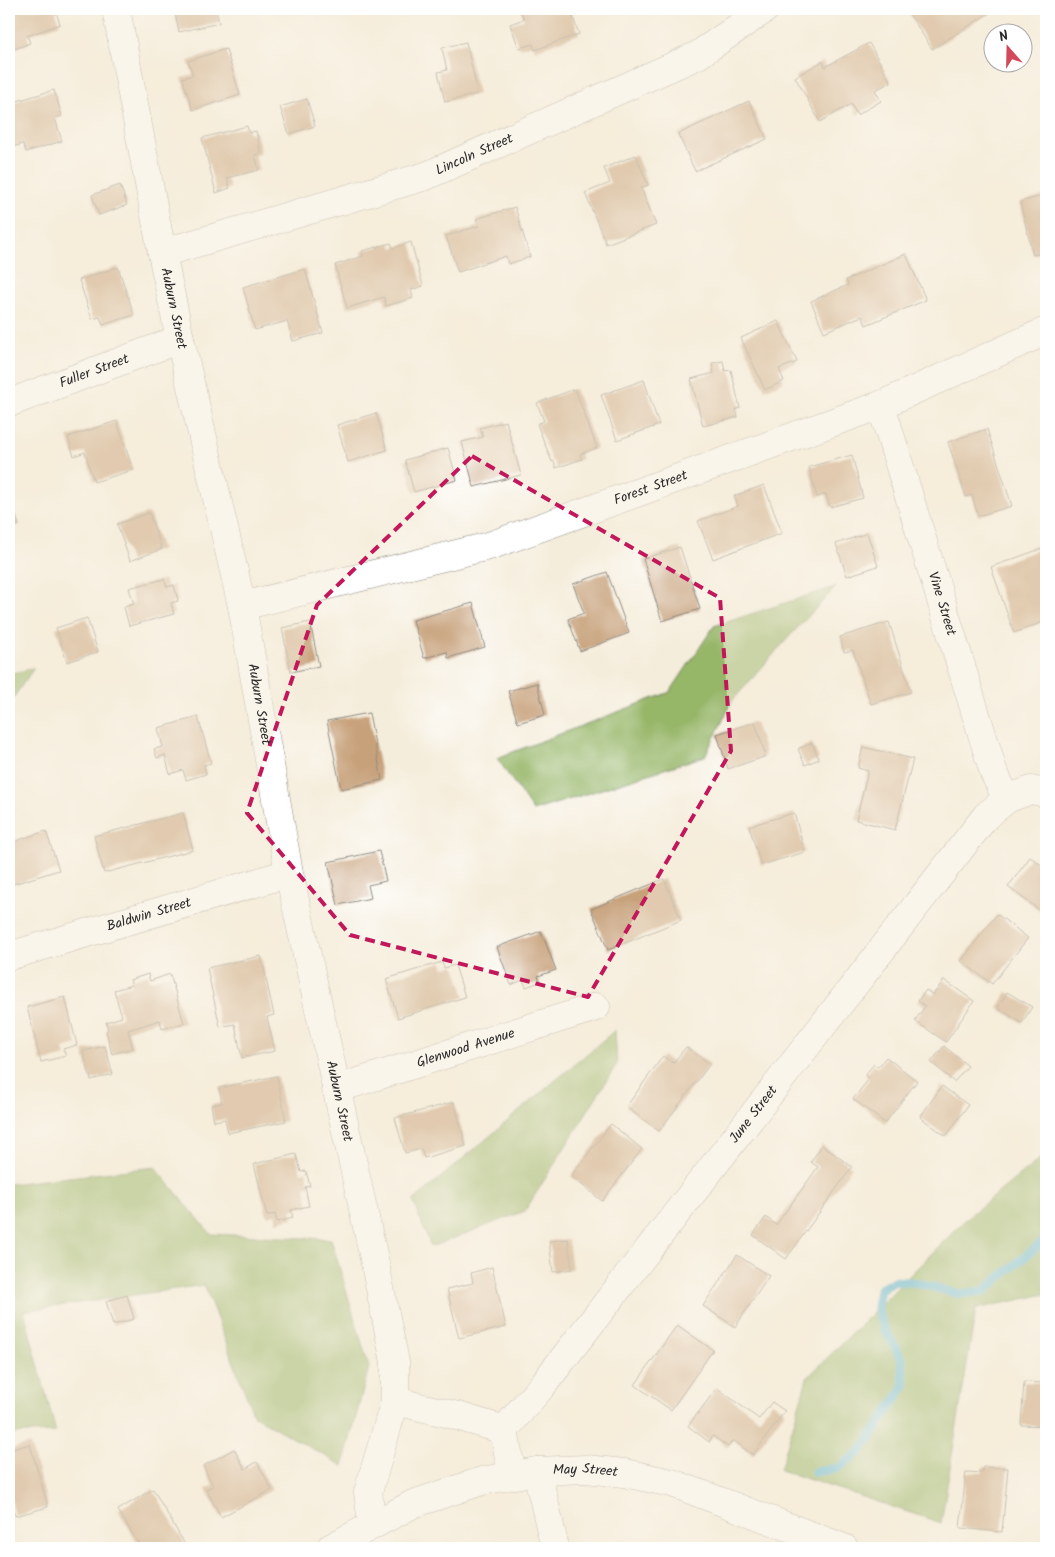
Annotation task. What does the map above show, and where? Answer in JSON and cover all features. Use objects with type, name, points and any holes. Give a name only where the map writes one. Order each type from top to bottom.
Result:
[{"type":"street","name":"Auburn Street","points":[[116,9],[180,339],[242,606],[289,873],[395,1362],[395,1401],[368,1492],[372,1524]]},
{"type":"street","name":"Lincoln Street","points":[[162,252],[426,176],[698,55],[765,9]]},
{"type":"street","name":"Forest Street","points":[[242,606],[489,546],[881,406],[1046,331]]},
{"type":"street","name":"Fuller Street","points":[[9,403],[180,339]]},
{"type":"street","name":"Vine Street","points":[[881,406],[994,773],[1007,799]]},
{"type":"street","name":"June Street","points":[[504,1430],[542,1386],[986,816],[1007,799],[1031,790],[1046,793]]},
{"type":"street","name":"Baldwin Street","points":[[9,956],[289,873]]},
{"type":"street","name":"Glenwood Avenue","points":[[336,1089],[596,1007]]},
{"type":"street","points":[[395,1401],[454,1415],[504,1430],[555,1548]]},
{"type":"street","name":"May Street","points":[[330,1548],[372,1524],[413,1504],[442,1493],[482,1481],[524,1473],[586,1469],[624,1473],[672,1483],[844,1548]]},
{"type":"highlighted area","points":[[472,456],[720,598],[731,751],[588,997],[350,935],[247,813],[317,605]]},
{"type":"green space","points":[[837,586],[733,700],[705,756],[533,811],[497,758],[670,692],[714,626]]},
{"type":"green space","points":[[34,668],[9,704],[9,674]]},
{"type":"green space","points":[[615,1030],[617,1064],[525,1211],[431,1247],[413,1201]]},
{"type":"green space","points":[[1046,1154],[1046,1294],[976,1309],[941,1523],[780,1470],[807,1378],[969,1216]]},
{"type":"green space","points":[[155,1167],[211,1234],[331,1239],[369,1367],[343,1466],[254,1416],[204,1285],[24,1311],[56,1432],[9,1434],[9,1184]]},
{"type":"building","points":[[9,9],[55,9],[60,24],[27,36],[30,43],[9,51]]},
{"type":"building","points":[[174,9],[216,9],[219,23],[179,32]]},
{"type":"building","points":[[570,9],[579,34],[535,50],[533,44],[519,48],[510,24],[524,19],[520,10]]},
{"type":"building","points":[[913,9],[996,9],[932,49],[908,12]]},
{"type":"building","points":[[466,42],[478,94],[445,102],[438,72],[447,70],[442,48]]},
{"type":"building","points":[[869,43],[891,82],[875,90],[881,101],[857,115],[851,104],[820,122],[795,77],[823,61],[825,67]]},
{"type":"building","points":[[226,49],[240,95],[193,110],[182,78],[193,75],[188,61]]},
{"type":"building","points":[[54,90],[62,116],[55,118],[62,141],[26,152],[23,144],[9,148],[9,114],[13,113],[10,103]]},
{"type":"building","points":[[307,99],[315,126],[289,134],[280,107]]},
{"type":"building","points":[[749,101],[767,139],[695,171],[678,134]]},
{"type":"building","points":[[247,126],[249,133],[256,131],[261,153],[255,155],[259,170],[227,178],[230,188],[216,193],[202,138]]},
{"type":"building","points":[[636,155],[648,185],[641,188],[656,225],[606,244],[585,193],[610,183],[604,168]]},
{"type":"building","points":[[120,185],[127,205],[99,215],[92,195]]},
{"type":"building","points":[[1046,195],[1046,252],[1033,255],[1020,202]]},
{"type":"building","points":[[515,207],[530,257],[508,264],[506,256],[458,272],[446,236],[479,226],[476,219]]},
{"type":"building","points":[[411,242],[423,286],[411,290],[413,298],[386,306],[384,297],[347,308],[335,265],[363,256],[362,251],[391,243],[393,248]]},
{"type":"building","points":[[906,254],[926,300],[866,325],[862,316],[824,332],[811,301],[848,285],[846,280]]},
{"type":"building","points":[[118,267],[134,315],[103,325],[100,317],[92,319],[79,280]]},
{"type":"building","points":[[305,269],[323,333],[293,341],[287,321],[255,330],[243,287]]},
{"type":"building","points":[[778,321],[797,362],[779,369],[784,381],[765,390],[741,338]]},
{"type":"building","points":[[723,361],[725,371],[731,370],[740,408],[736,409],[738,417],[703,426],[691,379],[714,373],[712,363]]},
{"type":"building","points":[[644,380],[659,425],[617,440],[601,395]]},
{"type":"building","points":[[575,389],[597,448],[580,454],[582,459],[556,468],[537,424],[544,421],[537,403]]},
{"type":"building","points":[[376,413],[387,450],[348,462],[337,425]]},
{"type":"building","points":[[117,421],[133,470],[94,482],[85,452],[74,456],[68,437]]},
{"type":"building","points":[[506,421],[521,475],[474,487],[462,442],[483,437],[480,428]]},
{"type":"building","points":[[987,429],[1012,506],[978,516],[972,495],[966,497],[948,442]]},
{"type":"building","points":[[448,448],[457,480],[414,492],[405,460]]},
{"type":"building","points":[[852,455],[863,498],[830,507],[826,494],[817,497],[809,467]]},
{"type":"building","points":[[764,485],[782,533],[713,559],[698,521],[738,506],[734,496]]},
{"type":"building","points":[[9,497],[19,525],[9,529]]},
{"type":"building","points":[[149,513],[162,549],[130,561],[117,524]]},
{"type":"building","points":[[867,533],[878,566],[847,576],[836,544]]},
{"type":"building","points":[[680,547],[700,609],[662,621],[643,559]]},
{"type":"building","points":[[1046,547],[1046,584],[1041,586],[1043,592],[1046,590],[1046,621],[1014,633],[991,567]]},
{"type":"building","points":[[607,572],[629,633],[580,651],[568,619],[584,613],[573,584]]},
{"type":"building","points":[[164,579],[167,587],[174,585],[178,601],[171,603],[174,614],[129,626],[124,607],[134,604],[129,588]]},
{"type":"building","points":[[473,603],[485,647],[448,658],[447,652],[424,658],[413,620]]},
{"type":"building","points":[[87,618],[98,652],[67,662],[56,628]]},
{"type":"building","points":[[310,622],[319,666],[291,672],[282,628]]},
{"type":"building","points":[[889,622],[911,692],[871,704],[853,650],[844,652],[840,637]]},
{"type":"building","points":[[537,683],[545,715],[518,723],[508,691]]},
{"type":"building","points":[[369,713],[382,780],[341,789],[327,721]]},
{"type":"building","points":[[198,717],[211,763],[204,765],[206,774],[186,780],[183,770],[170,774],[165,755],[157,758],[154,749],[163,747],[158,728]]},
{"type":"building","points":[[755,722],[765,753],[764,757],[728,769],[717,734]]},
{"type":"building","points":[[812,743],[819,759],[805,765],[798,749]]},
{"type":"building","points":[[863,747],[913,759],[895,830],[856,820],[868,771],[858,768]]},
{"type":"building","points":[[183,813],[193,850],[104,873],[94,836]]},
{"type":"building","points":[[794,813],[805,852],[761,865],[749,826]]},
{"type":"building","points":[[46,831],[59,870],[10,885],[9,843]]},
{"type":"building","points":[[379,851],[386,881],[368,885],[371,898],[338,905],[328,862]]},
{"type":"building","points":[[1030,857],[1046,868],[1046,915],[1008,887]]},
{"type":"building","points":[[664,879],[681,920],[608,950],[591,909]]},
{"type":"building","points":[[997,914],[1028,938],[992,984],[961,961]]},
{"type":"building","points":[[541,931],[556,970],[538,976],[540,982],[526,987],[523,980],[511,985],[497,947]]},
{"type":"building","points":[[261,956],[274,1015],[267,1017],[275,1051],[242,1058],[235,1024],[220,1027],[207,968]]},
{"type":"building","points":[[442,962],[444,968],[455,965],[465,997],[398,1018],[386,979]]},
{"type":"building","points":[[148,974],[150,981],[170,974],[184,1023],[162,1029],[160,1020],[128,1030],[133,1048],[112,1054],[106,1031],[108,1030],[106,1022],[122,1017],[114,990],[132,985],[130,980]]},
{"type":"building","points":[[944,980],[974,1001],[946,1042],[915,1021],[925,1006],[918,1001],[926,990],[933,995]]},
{"type":"building","points":[[1007,992],[1032,1007],[1022,1023],[998,1008]]},
{"type":"building","points":[[65,997],[77,1045],[63,1049],[66,1056],[41,1062],[27,1007]]},
{"type":"building","points":[[9,1039],[14,1058],[9,1059]]},
{"type":"building","points":[[105,1046],[113,1074],[91,1080],[83,1051]]},
{"type":"building","points":[[944,1046],[968,1066],[954,1082],[931,1062]]},
{"type":"building","points":[[686,1047],[710,1064],[659,1131],[626,1107],[663,1056],[673,1063]]},
{"type":"building","points":[[886,1057],[917,1081],[885,1123],[853,1099],[869,1079],[865,1075],[874,1064],[878,1067]]},
{"type":"building","points":[[277,1076],[286,1121],[228,1133],[225,1119],[214,1121],[211,1105],[222,1103],[219,1088]]},
{"type":"building","points":[[942,1086],[968,1105],[946,1136],[920,1117]]},
{"type":"building","points":[[454,1102],[466,1146],[424,1158],[421,1149],[405,1153],[395,1118]]},
{"type":"building","points":[[611,1124],[642,1149],[602,1201],[571,1176]]},
{"type":"building","points":[[822,1145],[852,1167],[786,1259],[753,1235],[766,1217],[776,1225],[818,1167],[811,1162]]},
{"type":"building","points":[[296,1154],[301,1172],[306,1171],[310,1186],[305,1187],[309,1206],[291,1210],[293,1218],[277,1222],[275,1214],[267,1216],[254,1164]]},
{"type":"building","points":[[568,1239],[572,1269],[553,1272],[549,1241]]},
{"type":"building","points":[[737,1255],[769,1276],[735,1327],[703,1306]]},
{"type":"building","points":[[492,1267],[506,1327],[459,1338],[447,1289],[473,1283],[471,1273]]},
{"type":"building","points":[[127,1295],[134,1319],[113,1325],[106,1301]]},
{"type":"building","points":[[677,1325],[713,1350],[671,1410],[635,1385]]},
{"type":"building","points":[[1024,1382],[1046,1383],[1046,1426],[1021,1425]]},
{"type":"building","points":[[717,1388],[759,1419],[772,1402],[785,1411],[753,1455],[733,1440],[728,1447],[713,1436],[709,1442],[688,1426]]},
{"type":"building","points":[[30,1444],[48,1507],[15,1516],[9,1493],[9,1450]]},
{"type":"building","points":[[234,1449],[245,1469],[257,1462],[272,1490],[221,1517],[206,1489],[213,1486],[203,1466]]},
{"type":"building","points":[[983,1467],[1008,1468],[1002,1532],[960,1528],[966,1472],[982,1473]]},
{"type":"building","points":[[153,1489],[187,1548],[133,1548],[132,1546],[138,1543],[118,1510]]},
{"type":"waterway","points":[[815,1472],[838,1468],[862,1450],[904,1387],[902,1359],[883,1327],[877,1307],[880,1289],[895,1281],[918,1283],[959,1294],[984,1291],[1046,1239]]}]
